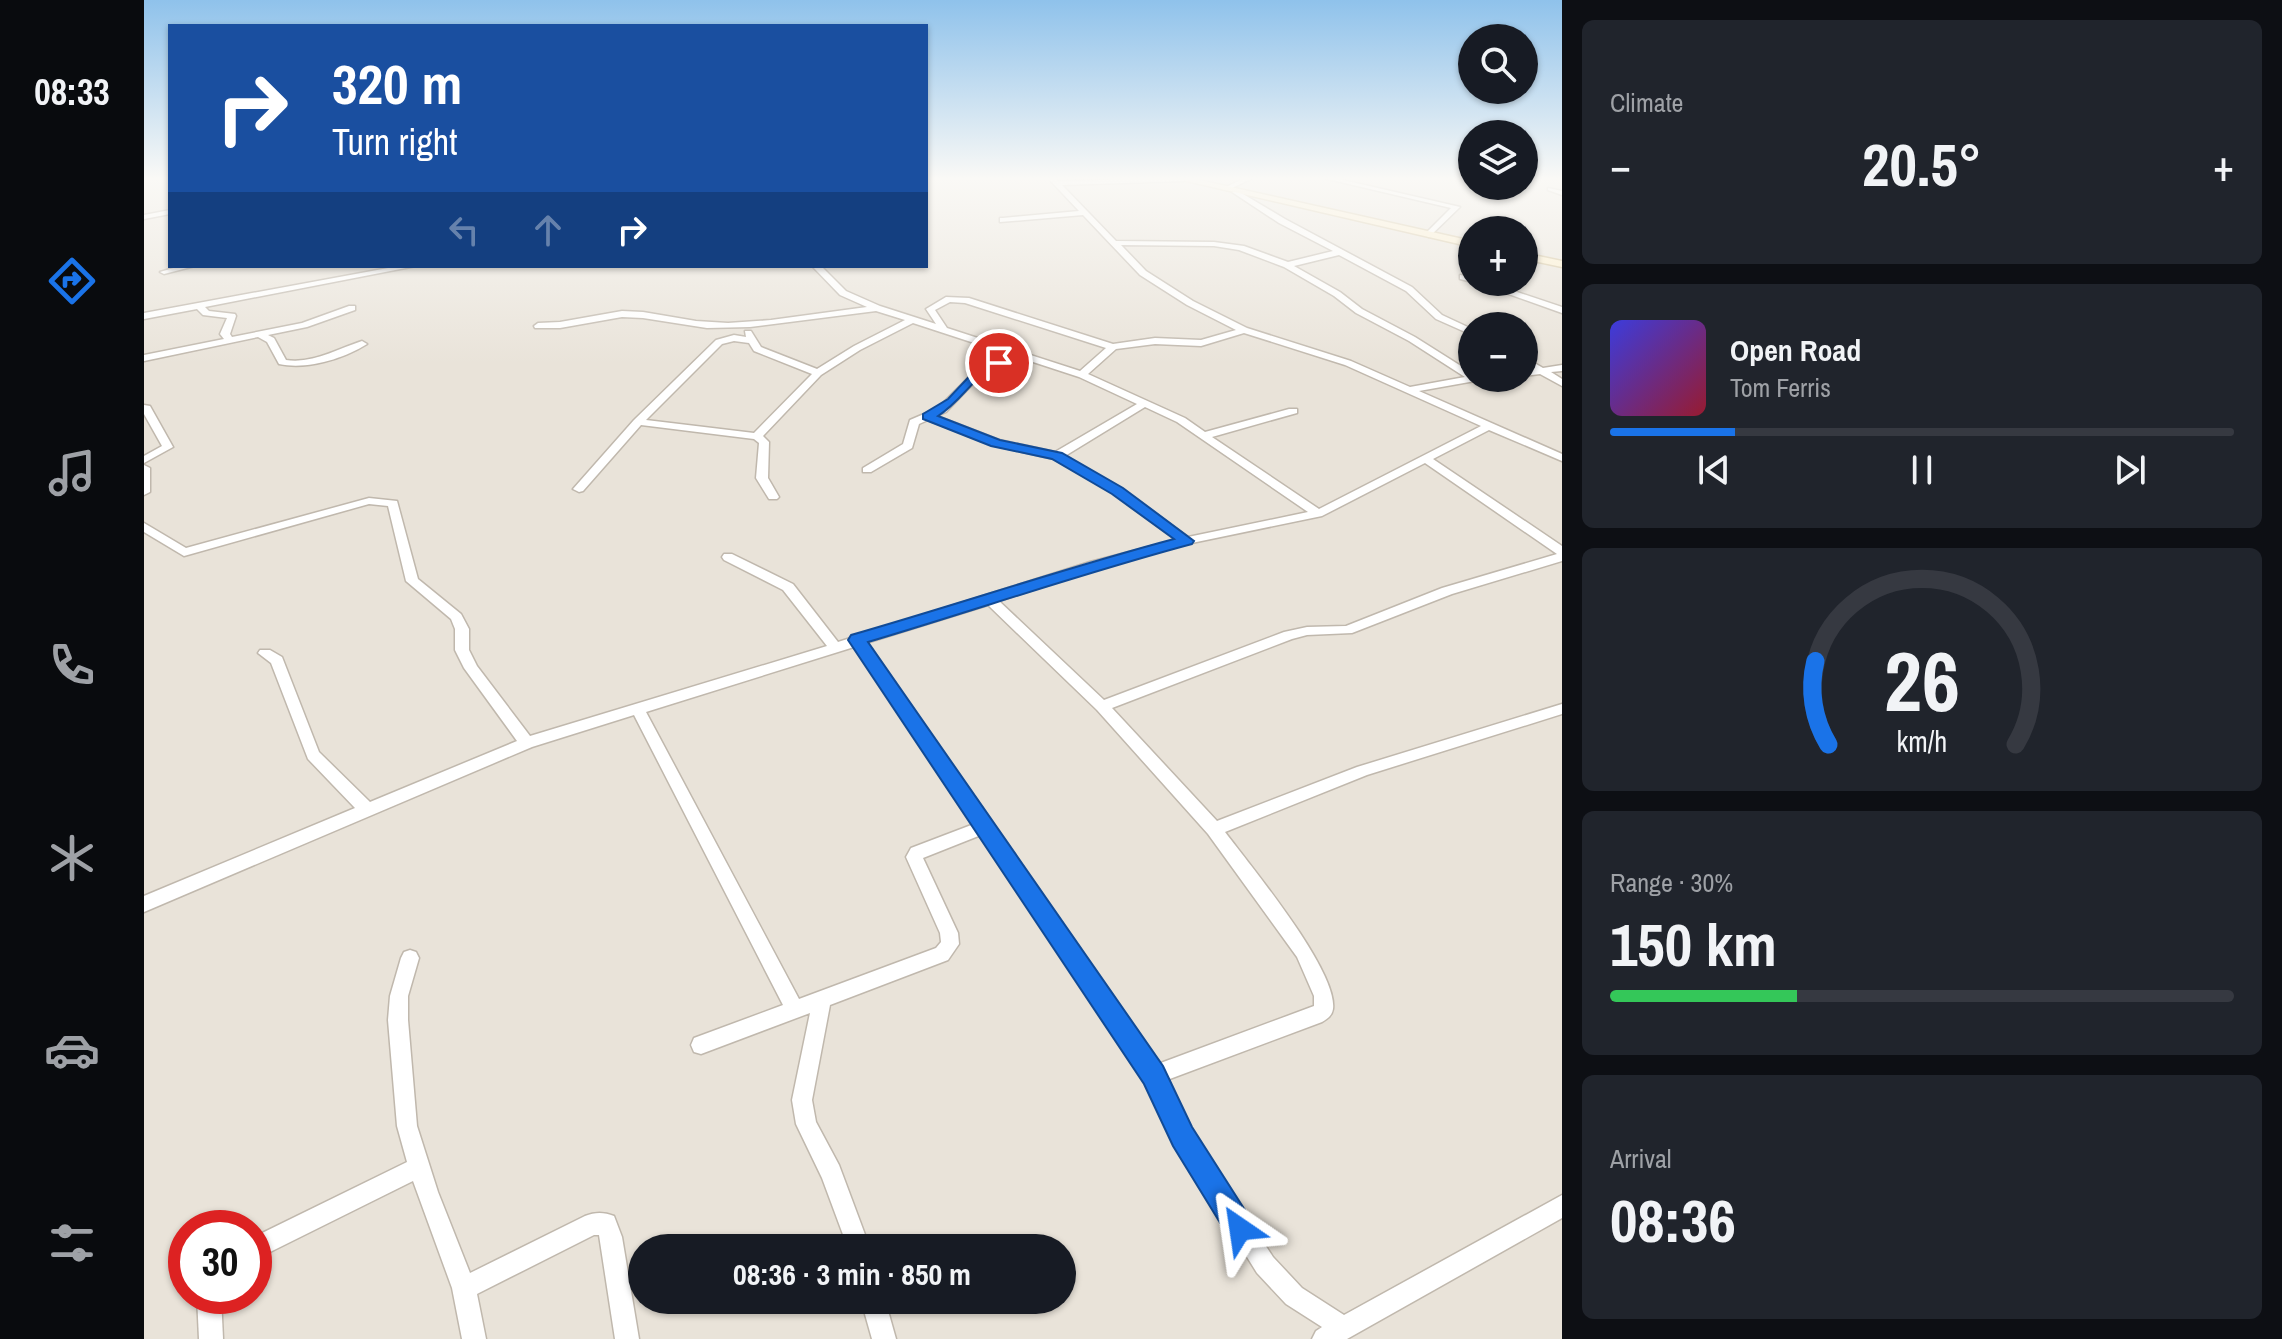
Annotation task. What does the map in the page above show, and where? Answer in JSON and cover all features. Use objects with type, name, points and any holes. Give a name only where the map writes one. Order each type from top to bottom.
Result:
[{"type":"main road","points":[[1538,259],[1562,264]]},
{"type":"street","points":[[1109,239],[1155,282],[1244,330],[1348,363],[1562,458]]},
{"type":"street","points":[[1317,239],[1409,289],[1433,313],[1458,325]]},
{"type":"street","points":[[1112,243],[1214,244],[1241,248],[1287,265],[1458,368]]},
{"type":"street","points":[[1287,265],[1340,252]]},
{"type":"street","points":[[164,272],[182,268]]},
{"type":"street","points":[[144,316],[401,268]]},
{"type":"street","points":[[819,268],[843,293],[877,308],[1082,375],[1145,403],[1206,435],[1318,514]]},
{"type":"street","points":[[1520,296],[1562,310]]},
{"type":"street","points":[[943,328],[930,309],[956,298],[1113,347],[1155,341],[1201,343],[1244,330]]},
{"type":"street","points":[[199,306],[206,313],[232,316],[227,337]]},
{"type":"street","points":[[144,358],[227,337],[261,335],[321,320],[352,308]]},
{"type":"street","points":[[538,326],[557,327],[592,316],[623,314],[655,315],[705,325],[743,325],[877,308]]},
{"type":"street","points":[[757,436],[818,373],[857,348],[910,321]]},
{"type":"street","points":[[743,325],[757,349],[818,373]]},
{"type":"street","points":[[261,335],[271,340],[282,362],[287,364],[307,363],[362,344]]},
{"type":"street","points":[[579,489],[638,422],[719,342],[729,338],[753,341]]},
{"type":"street","points":[[1082,375],[1113,347]]},
{"type":"street","points":[[867,470],[908,446],[914,422],[952,402],[983,368],[1025,358]]},
{"type":"street","points":[[1538,368],[1562,383]]},
{"type":"street","points":[[1538,372],[1562,368]]},
{"type":"street","points":[[1408,390],[1458,380]]},
{"type":"street","points":[[1057,456],[1145,403]]},
{"type":"street","points":[[144,460],[168,447],[146,408]]},
{"type":"street","points":[[1206,435],[1293,411]]},
{"type":"street","points":[[928,416],[996,443],[1057,456],[1117,491],[1186,541]]},
{"type":"street","points":[[638,422],[757,436],[764,442],[762,478],[773,497]]},
{"type":"street","points":[[144,904],[527,743],[1094,565],[1186,541],[1318,514],[1490,425]]},
{"type":"street","points":[[1426,459],[1562,554]]},
{"type":"street","points":[[144,468],[144,492]]},
{"type":"street","points":[[144,527],[184,552],[369,501],[393,503],[412,581],[456,617],[462,629],[462,650],[471,668],[527,743]]},
{"type":"street","points":[[1102,706],[1289,635],[1307,631],[1347,630],[1447,591],[1562,554]]},
{"type":"street","points":[[728,557],[788,587],[835,647]]},
{"type":"street","points":[[990,600],[1102,706],[1214,829],[1304,952],[1323,996],[1324,1010],[1154,1075]]},
{"type":"street","points":[[857,640],[1154,1075],[1183,1136],[1265,1265],[1334,1333],[1562,1206]]},
{"type":"street","points":[[265,653],[277,660],[313,755],[367,810]]},
{"type":"street","points":[[637,708],[795,1010]]},
{"type":"street","points":[[1214,829],[1362,771],[1562,709]]},
{"type":"street","points":[[701,1045],[942,954],[950,944],[949,933],[914,857],[917,853],[985,827]]},
{"type":"street","points":[[410,958],[399,996],[398,1020],[407,1126],[464,1288],[474,1339]]},
{"type":"street","points":[[822,1000],[802,1100],[806,1124],[831,1173],[854,1234]]},
{"type":"street","points":[[272,1240],[419,1167]]},
{"type":"street","points":[[464,1288],[593,1224],[606,1224],[611,1237],[627,1339]]},
{"type":"street","points":[[210,1314],[211,1339]]},
{"type":"street","points":[[877,1314],[884,1339]]},
{"type":"shaded area","points":[[144,239],[168,239],[168,268],[928,268],[928,239],[1458,239],[1458,296],[1538,296],[1538,239],[1562,239],[1562,1339],[144,1339]]},
{"type":"route","points":[[999,363],[983,368],[952,402],[928,416],[996,443],[1057,456],[1090,473],[1186,541],[1094,565],[857,640],[1154,1075],[1183,1136],[1240,1229]]}]
